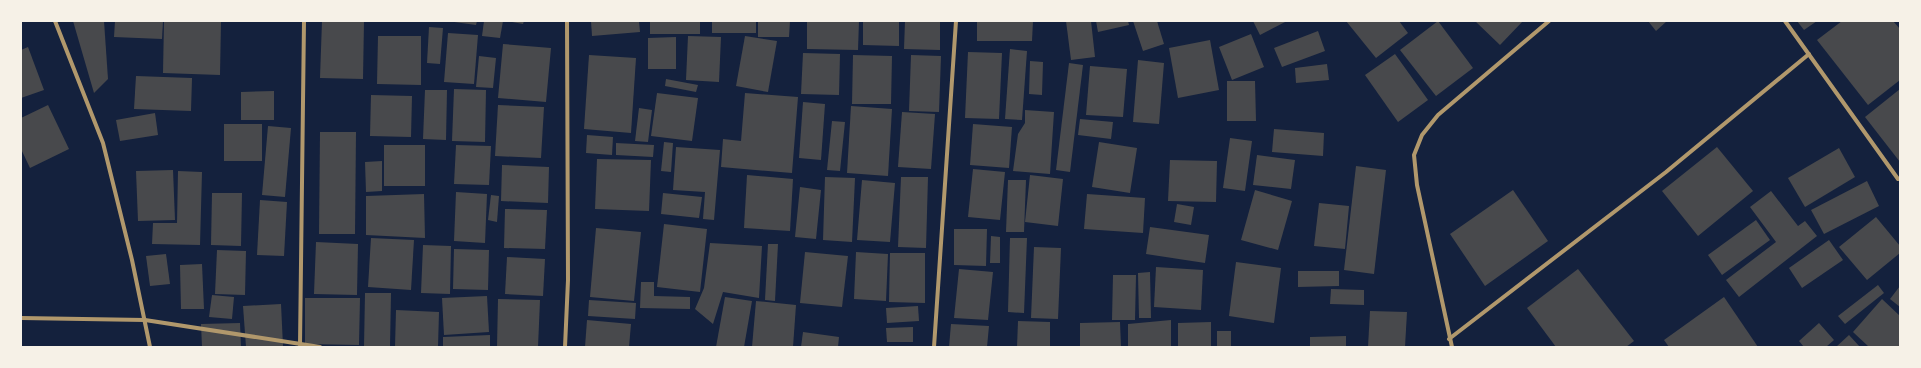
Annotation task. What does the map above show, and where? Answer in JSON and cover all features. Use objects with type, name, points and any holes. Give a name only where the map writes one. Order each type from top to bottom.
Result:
[{"type":"street","points":[[55,21],[103,143],[132,260],[150,347]]},
{"type":"street","points":[[300,345],[304,21]]},
{"type":"street","points":[[565,347],[568,280],[566,21]]},
{"type":"street","points":[[934,347],[956,21]]},
{"type":"street","points":[[1452,347],[1449,339],[1417,185],[1414,155],[1422,135],[1438,115],[1549,21]]},
{"type":"street","points":[[1785,21],[1898,179]]},
{"type":"street","points":[[1449,339],[1666,172],[1810,54]]},
{"type":"street","points":[[21,318],[145,320],[320,347]]},
{"type":"building","points":[[73,21],[104,21],[108,79],[94,93]]},
{"type":"building","points":[[115,21],[163,21],[162,39],[114,37]]},
{"type":"building","points":[[164,21],[221,21],[220,75],[163,73]]},
{"type":"building","points":[[322,21],[364,21],[363,79],[320,78]]},
{"type":"building","points":[[447,21],[477,21],[476,25]]},
{"type":"building","points":[[484,21],[503,21],[500,38],[482,36]]},
{"type":"building","points":[[507,21],[524,21],[523,24]]},
{"type":"building","points":[[591,21],[639,21],[640,32],[592,36]]},
{"type":"building","points":[[650,21],[700,21],[700,34],[650,34]]},
{"type":"building","points":[[712,21],[756,21],[756,33],[712,33]]},
{"type":"building","points":[[758,21],[790,21],[789,37],[758,37]]},
{"type":"building","points":[[807,21],[859,21],[858,50],[807,49]]},
{"type":"building","points":[[863,21],[899,21],[899,46],[863,45]]},
{"type":"building","points":[[905,21],[940,21],[940,50],[904,49]]},
{"type":"building","points":[[977,21],[1033,21],[1032,41],[977,41]]},
{"type":"building","points":[[1066,21],[1091,21],[1095,57],[1071,60]]},
{"type":"building","points":[[1096,21],[1128,21],[1129,25],[1098,32]]},
{"type":"building","points":[[1133,21],[1157,21],[1164,44],[1143,51]]},
{"type":"building","points":[[1253,21],[1287,21],[1260,35]]},
{"type":"building","points":[[1346,21],[1399,21],[1408,33],[1376,58]]},
{"type":"building","points":[[1438,21],[1473,68],[1436,96],[1400,50]]},
{"type":"building","points":[[1475,21],[1523,21],[1500,45]]},
{"type":"building","points":[[1648,21],[1667,21],[1656,31]]},
{"type":"building","points":[[1797,21],[1817,21],[1804,30]]},
{"type":"building","points":[[1842,21],[1893,21],[1900,29],[1900,80],[1868,105],[1817,40]]},
{"type":"building","points":[[429,27],[443,28],[440,64],[427,63]]},
{"type":"building","points":[[1318,31],[1325,51],[1282,67],[1274,48]]},
{"type":"building","points":[[448,33],[478,35],[474,84],[444,82]]},
{"type":"building","points":[[1251,34],[1264,67],[1232,80],[1219,47]]},
{"type":"building","points":[[378,36],[421,36],[421,85],[377,84]]},
{"type":"building","points":[[688,36],[721,37],[719,82],[686,80]]},
{"type":"building","points":[[745,36],[777,41],[768,92],[736,86]]},
{"type":"building","points":[[676,37],[676,69],[648,69],[648,38]]},
{"type":"building","points":[[1210,40],[1219,90],[1178,98],[1169,48]]},
{"type":"building","points":[[503,44],[551,48],[546,102],[498,98]]},
{"type":"building","points":[[28,47],[44,90],[21,98],[21,50]]},
{"type":"building","points":[[1010,49],[1027,51],[1022,120],[1005,119]]},
{"type":"building","points":[[968,52],[1002,53],[999,119],[965,118]]},
{"type":"building","points":[[803,53],[840,54],[839,95],[801,94]]},
{"type":"building","points":[[1395,54],[1428,100],[1398,122],[1365,75]]},
{"type":"building","points":[[589,55],[636,58],[631,133],[584,129]]},
{"type":"building","points":[[853,55],[892,56],[891,104],[852,104]]},
{"type":"building","points":[[911,55],[941,56],[939,112],[909,111]]},
{"type":"building","points":[[479,56],[496,58],[493,88],[476,87]]},
{"type":"building","points":[[1138,60],[1164,63],[1159,124],[1133,122]]},
{"type":"building","points":[[1030,61],[1043,62],[1042,95],[1029,94]]},
{"type":"building","points":[[1069,63],[1083,65],[1070,172],[1056,170]]},
{"type":"building","points":[[1327,64],[1329,80],[1296,83],[1295,68]]},
{"type":"building","points":[[1090,66],[1127,69],[1123,117],[1086,115]]},
{"type":"building","points":[[136,76],[192,78],[191,111],[134,109]]},
{"type":"building","points":[[666,79],[698,85],[696,92],[665,86]]},
{"type":"building","points":[[1227,81],[1255,81],[1256,121],[1227,121]]},
{"type":"building","points":[[454,89],[486,90],[485,142],[452,141]]},
{"type":"building","points":[[1900,89],[1900,162],[1865,117]]},
{"type":"building","points":[[425,90],[447,90],[446,140],[423,139]]},
{"type":"building","points":[[274,91],[274,120],[241,120],[241,92]]},
{"type":"building","points":[[657,93],[698,98],[692,141],[651,136]]},
{"type":"building","points":[[745,93],[798,97],[792,173],[721,167],[723,139],[741,141]]},
{"type":"building","points":[[371,95],[412,96],[411,137],[370,136]]},
{"type":"building","points":[[803,102],[825,104],[821,160],[799,158]]},
{"type":"building","points":[[48,105],[69,149],[30,168],[21,149],[21,118]]},
{"type":"building","points":[[498,105],[544,107],[541,158],[495,156]]},
{"type":"building","points":[[851,106],[892,109],[888,176],[847,173]]},
{"type":"building","points":[[639,108],[652,110],[648,142],[635,141]]},
{"type":"building","points":[[1025,110],[1054,112],[1050,174],[1013,171],[1018,134],[1025,123]]},
{"type":"building","points":[[902,112],[935,114],[931,169],[898,167]]},
{"type":"building","points":[[155,113],[158,135],[120,141],[116,120]]},
{"type":"building","points":[[1080,119],[1113,122],[1111,139],[1078,135]]},
{"type":"building","points":[[832,121],[845,122],[840,171],[827,170]]},
{"type":"building","points":[[224,124],[262,124],[262,161],[224,161]]},
{"type":"building","points":[[973,124],[1012,127],[1009,168],[970,165]]},
{"type":"building","points":[[268,126],[291,128],[285,197],[262,195]]},
{"type":"building","points":[[1274,129],[1324,133],[1323,156],[1272,152]]},
{"type":"building","points":[[320,132],[356,132],[355,234],[319,234]]},
{"type":"building","points":[[587,135],[613,137],[612,155],[586,153]]},
{"type":"building","points":[[1230,138],[1252,141],[1245,191],[1223,188]]},
{"type":"building","points":[[664,142],[673,143],[671,172],[661,171]]},
{"type":"building","points":[[1099,142],[1137,148],[1130,193],[1092,187]]},
{"type":"building","points":[[616,143],[654,145],[653,157],[616,155]]},
{"type":"building","points":[[384,145],[425,145],[425,186],[384,186]]},
{"type":"building","points":[[456,145],[491,146],[489,185],[454,184]]},
{"type":"building","points":[[676,147],[720,150],[714,220],[703,219],[705,192],[673,190]]},
{"type":"building","points":[[1717,147],[1753,191],[1698,236],[1662,191]]},
{"type":"building","points":[[1839,148],[1855,177],[1805,207],[1788,178]]},
{"type":"building","points":[[1257,155],[1295,160],[1291,189],[1253,185]]},
{"type":"building","points":[[597,159],[651,160],[649,211],[595,209]]},
{"type":"building","points":[[1170,160],[1217,161],[1216,202],[1168,201]]},
{"type":"building","points":[[382,161],[382,191],[366,192],[365,162]]},
{"type":"building","points":[[502,165],[549,167],[548,203],[501,201]]},
{"type":"building","points":[[1356,166],[1386,170],[1374,274],[1344,270]]},
{"type":"building","points":[[973,169],[1005,172],[1000,220],[968,217]]},
{"type":"building","points":[[173,170],[175,220],[138,221],[136,171]]},
{"type":"building","points":[[178,171],[202,172],[200,245],[152,244],[153,223],[177,223]]},
{"type":"building","points":[[747,175],[793,179],[790,231],[744,228]]},
{"type":"building","points":[[1030,175],[1063,179],[1058,226],[1025,222]]},
{"type":"building","points":[[825,177],[855,178],[852,242],[823,240]]},
{"type":"building","points":[[901,177],[928,177],[926,248],[898,247]]},
{"type":"building","points":[[862,180],[895,183],[890,242],[857,240]]},
{"type":"building","points":[[1008,180],[1026,180],[1024,232],[1006,232]]},
{"type":"building","points":[[1867,181],[1879,206],[1824,234],[1811,210]]},
{"type":"building","points":[[800,187],[821,190],[816,239],[795,237]]},
{"type":"building","points":[[1255,190],[1292,201],[1278,250],[1241,240]]},
{"type":"building","points":[[1513,190],[1548,241],[1485,286],[1450,234]]},
{"type":"building","points":[[1771,191],[1798,226],[1805,221],[1817,236],[1739,297],[1726,280],[1776,242],[1750,207]]},
{"type":"building","points":[[456,192],[487,194],[485,243],[454,241]]},
{"type":"building","points":[[212,193],[242,193],[241,246],[211,245]]},
{"type":"building","points":[[663,193],[702,197],[699,218],[661,214]]},
{"type":"building","points":[[424,194],[425,238],[366,235],[366,196]]},
{"type":"building","points":[[1087,194],[1145,198],[1143,233],[1084,229]]},
{"type":"building","points":[[491,195],[499,196],[497,222],[488,220]]},
{"type":"building","points":[[260,200],[287,202],[284,256],[257,255]]},
{"type":"building","points":[[1319,203],[1349,206],[1345,249],[1314,246]]},
{"type":"building","points":[[1177,204],[1194,207],[1191,225],[1174,222]]},
{"type":"building","points":[[505,209],[547,210],[545,249],[504,248]]},
{"type":"building","points":[[1876,217],[1900,246],[1900,253],[1867,280],[1839,247]]},
{"type":"building","points":[[1756,220],[1770,240],[1722,275],[1708,255]]},
{"type":"building","points":[[664,224],[707,229],[700,292],[657,287]]},
{"type":"building","points":[[1150,227],[1209,235],[1205,263],[1146,254]]},
{"type":"building","points":[[596,228],[641,232],[634,301],[590,297]]},
{"type":"building","points":[[954,229],[987,229],[986,266],[954,265]]},
{"type":"building","points":[[991,236],[1000,237],[1000,263],[990,263]]},
{"type":"building","points":[[371,238],[414,240],[411,290],[368,287]]},
{"type":"building","points":[[1010,238],[1027,238],[1024,313],[1008,312]]},
{"type":"building","points":[[1829,240],[1843,260],[1802,288],[1789,268]]},
{"type":"building","points":[[316,242],[358,244],[357,295],[314,294]]},
{"type":"building","points":[[710,243],[762,246],[759,298],[723,292],[713,324],[695,309],[704,288]]},
{"type":"building","points":[[768,244],[778,244],[775,301],[765,300]]},
{"type":"building","points":[[423,245],[451,246],[450,294],[421,293]]},
{"type":"building","points":[[1034,247],[1061,248],[1058,319],[1031,318]]},
{"type":"building","points":[[454,249],[489,250],[488,290],[453,289]]},
{"type":"building","points":[[217,250],[246,251],[245,295],[215,294]]},
{"type":"building","points":[[805,252],[848,256],[842,307],[800,303]]},
{"type":"building","points":[[856,252],[888,254],[886,301],[854,299]]},
{"type":"building","points":[[890,253],[925,253],[925,303],[889,302]]},
{"type":"building","points":[[166,254],[170,284],[150,286],[146,256]]},
{"type":"building","points":[[507,257],[545,259],[543,296],[505,294]]},
{"type":"building","points":[[1236,262],[1281,268],[1274,323],[1229,316]]},
{"type":"building","points":[[202,264],[204,309],[181,309],[180,265]]},
{"type":"building","points":[[1156,267],[1203,270],[1201,310],[1154,307]]},
{"type":"building","points":[[959,269],[993,272],[988,320],[954,318]]},
{"type":"building","points":[[1578,269],[1634,341],[1626,347],[1556,347],[1527,308]]},
{"type":"building","points":[[1298,271],[1339,271],[1339,286],[1298,287]]},
{"type":"building","points":[[1150,272],[1151,318],[1139,318],[1138,273]]},
{"type":"building","points":[[1113,275],[1136,275],[1135,320],[1112,320]]},
{"type":"building","points":[[641,282],[654,282],[654,296],[690,297],[690,309],[640,308]]},
{"type":"building","points":[[1878,285],[1884,293],[1845,324],[1838,316]]},
{"type":"building","points":[[1900,286],[1900,307],[1890,299]]},
{"type":"building","points":[[1331,289],[1364,290],[1364,305],[1330,304]]},
{"type":"building","points":[[365,293],[391,293],[390,347],[364,347]]},
{"type":"building","points":[[212,295],[234,297],[232,319],[209,317]]},
{"type":"building","points":[[487,296],[489,332],[444,335],[442,298]]},
{"type":"building","points":[[725,297],[752,301],[744,347],[716,347]]},
{"type":"building","points":[[1724,297],[1758,347],[1669,347],[1664,340]]},
{"type":"building","points":[[305,298],[360,298],[359,345],[305,344]]},
{"type":"building","points":[[498,299],[540,300],[538,347],[497,347]]},
{"type":"building","points":[[1882,299],[1900,316],[1900,347],[1869,347],[1853,332]]},
{"type":"building","points":[[589,300],[636,303],[635,319],[588,316]]},
{"type":"building","points":[[756,301],[796,305],[793,347],[752,347]]},
{"type":"building","points":[[281,304],[283,346],[246,347],[243,306]]},
{"type":"building","points":[[918,306],[919,321],[887,323],[886,308]]},
{"type":"building","points":[[396,310],[439,312],[438,347],[395,347]]},
{"type":"building","points":[[1370,311],[1407,312],[1405,347],[1368,347]]},
{"type":"building","points":[[587,320],[631,324],[629,347],[585,347]]},
{"type":"building","points":[[1171,320],[1171,347],[1128,347],[1128,324]]},
{"type":"building","points":[[1018,321],[1050,322],[1050,347],[1017,347]]},
{"type":"building","points":[[1120,322],[1121,347],[1080,347],[1080,323]]},
{"type":"building","points":[[1211,322],[1211,347],[1178,347],[1178,323]]},
{"type":"building","points":[[240,323],[241,347],[202,347],[201,324]]},
{"type":"building","points":[[1819,323],[1834,340],[1826,347],[1804,347],[1799,341]]},
{"type":"building","points":[[951,324],[989,326],[987,347],[949,347]]},
{"type":"building","points":[[913,327],[913,342],[887,342],[886,328]]},
{"type":"building","points":[[1217,331],[1231,331],[1231,347],[1217,347]]},
{"type":"building","points":[[803,332],[839,337],[838,347],[801,347]]},
{"type":"building","points":[[490,335],[490,347],[443,347],[443,337]]},
{"type":"building","points":[[1849,335],[1860,347],[1836,347]]},
{"type":"building","points":[[1346,336],[1346,347],[1310,347],[1310,337]]}]
